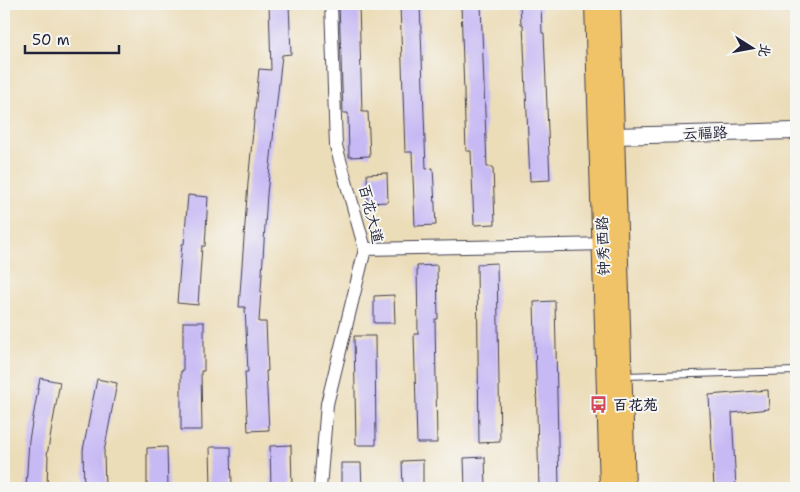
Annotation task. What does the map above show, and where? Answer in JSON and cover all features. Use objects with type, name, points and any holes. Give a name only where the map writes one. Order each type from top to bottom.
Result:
[{"type":"main road","name":"钟秀西路","points":[[595,4],[610,244],[614,376],[625,488]]},
{"type":"main road","name":"钟秀西路","points":[[610,4],[614,136],[610,244]]},
{"type":"main road","name":"钟秀西路","points":[[610,488],[609,406],[614,376]]},
{"type":"street","name":"百花大道","points":[[320,488],[327,404],[365,249],[336,146],[331,4]]},
{"type":"street","name":"云福路","points":[[614,136],[796,130]]},
{"type":"street","points":[[365,249],[610,244]]},
{"type":"lane","points":[[614,376],[796,371]]},
{"type":"building","points":[[269,4],[289,4],[291,54],[282,55],[267,194],[259,322],[266,322],[269,430],[248,431],[245,372],[248,372],[245,307],[239,307],[259,69],[271,70]]},
{"type":"building","points":[[339,4],[359,4],[362,112],[368,112],[370,156],[349,157],[348,113],[343,113]]},
{"type":"building","points":[[400,4],[420,4],[426,169],[433,168],[436,225],[415,226],[412,152],[405,152]]},
{"type":"building","points":[[461,4],[481,4],[487,167],[493,167],[495,224],[474,225],[471,151],[466,151]]},
{"type":"building","points":[[520,4],[541,4],[542,33],[544,33],[550,180],[530,181],[523,24],[521,24]]},
{"type":"building","points":[[387,173],[388,202],[368,203],[367,174]]},
{"type":"building","points":[[188,195],[208,197],[205,246],[202,246],[198,305],[177,303]]},
{"type":"building","points":[[497,263],[500,442],[479,443],[477,264]]},
{"type":"building","points":[[437,265],[438,319],[435,319],[437,443],[417,443],[414,334],[418,334],[417,266]]},
{"type":"building","points":[[394,295],[395,323],[374,323],[374,296]]},
{"type":"building","points":[[555,301],[559,488],[539,488],[534,302]]},
{"type":"building","points":[[183,322],[204,322],[204,371],[201,371],[202,430],[181,430]]},
{"type":"building","points":[[354,336],[375,336],[376,445],[356,445]]},
{"type":"building","points":[[40,378],[60,382],[47,455],[47,488],[26,488],[29,440]]},
{"type":"building","points":[[97,379],[117,383],[104,452],[105,488],[84,488],[83,450]]},
{"type":"building","points":[[768,390],[769,409],[732,413],[736,488],[714,488],[709,395]]},
{"type":"building","points":[[291,445],[292,488],[271,488],[270,446]]},
{"type":"building","points":[[167,447],[168,488],[147,488],[147,448]]},
{"type":"building","points":[[210,447],[231,447],[232,488],[211,488]]},
{"type":"building","points":[[485,457],[486,488],[465,488],[464,458]]},
{"type":"building","points":[[423,460],[423,488],[403,488],[402,461]]},
{"type":"building","points":[[341,463],[361,463],[362,488],[341,488]]},
{"type":"place","name":"百花苑","points":[[599,405]]}]
